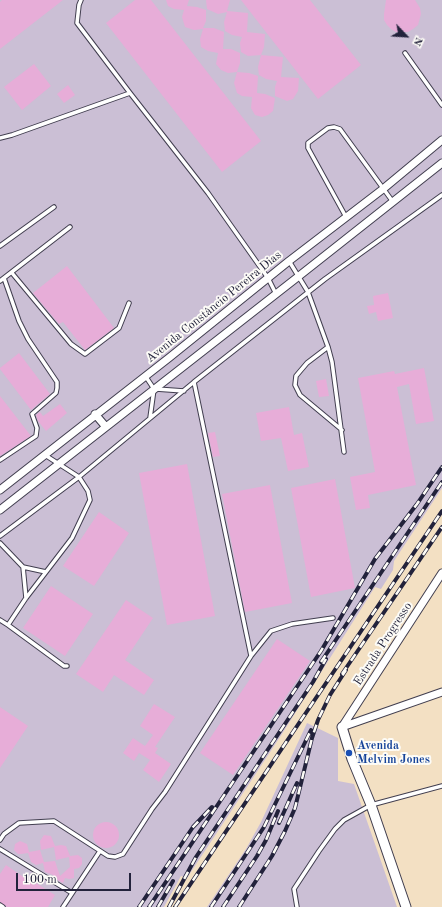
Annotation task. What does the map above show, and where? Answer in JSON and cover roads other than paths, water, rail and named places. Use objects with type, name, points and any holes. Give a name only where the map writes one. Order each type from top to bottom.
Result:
[{"type":"street","name":"Avenida Constâncio Pereira Dias","points":[[0,490],[95,414],[146,376],[289,261],[383,189],[442,140]]},
{"type":"street","points":[[0,510],[442,163]]},
{"type":"street","points":[[95,414],[106,426]]},
{"type":"street","name":"Estrada Progresso","points":[[342,727],[442,573]]},
{"type":"street","points":[[406,907],[371,805],[352,759],[342,727],[442,692]]},
{"type":"lane","points":[[81,0],[77,23],[208,193],[268,278],[276,294]]},
{"type":"lane","points":[[405,53],[442,105]]},
{"type":"lane","points":[[0,138],[130,93]]},
{"type":"lane","points":[[346,217],[308,148],[308,143],[328,128],[340,128],[393,202]]},
{"type":"lane","points":[[0,536],[79,477],[194,382],[308,292],[442,195]]},
{"type":"lane","points":[[0,246],[54,207]]},
{"type":"lane","points":[[0,281],[70,227]]},
{"type":"lane","points":[[289,261],[308,292],[328,347],[332,362],[344,452]]},
{"type":"lane","points":[[12,273],[72,344],[85,354],[119,328],[129,303]]},
{"type":"lane","points":[[0,460],[36,436],[37,428],[32,414],[56,393],[57,388],[57,382],[28,339],[19,321],[4,278]]},
{"type":"lane","points":[[328,347],[307,363],[296,376],[295,384],[300,395],[342,430]]},
{"type":"lane","points":[[146,376],[154,389],[150,418]]},
{"type":"lane","points":[[194,382],[251,656]]},
{"type":"lane","points":[[154,389],[184,391]]},
{"type":"lane","points":[[8,625],[26,598],[72,538],[90,500],[88,491],[79,477],[45,455]]},
{"type":"lane","points":[[0,543],[23,567],[46,572]]},
{"type":"lane","points":[[23,567],[26,598]]},
{"type":"lane","points":[[0,840],[4,834],[19,823],[54,821],[108,856],[115,858],[123,854],[152,809],[165,792],[251,656],[270,631],[292,624],[333,618]]},
{"type":"lane","points":[[0,620],[64,666],[68,666]]},
{"type":"lane","points":[[297,907],[294,889],[335,829],[344,820],[371,805],[442,786]]},
{"type":"lane","points":[[0,849],[72,894]]},
{"type":"lane","points":[[63,907],[100,852]]},
{"type":"railway","points":[[149,907],[321,651],[375,559],[417,504],[442,467]]},
{"type":"railway","points":[[321,662],[442,482]]},
{"type":"railway","points":[[175,907],[442,511]]},
{"type":"railway","points":[[342,674],[442,527]]},
{"type":"railway","points":[[169,907],[196,857],[313,682],[326,659]]},
{"type":"railway","points":[[239,907],[272,856],[285,831],[295,808],[312,738],[318,720],[330,695],[346,670]]},
{"type":"railway","points":[[211,907],[264,827],[311,730]]},
{"type":"railway","points":[[279,823],[297,783]]},
{"type":"railway","points":[[139,907],[193,827],[212,807]]},
{"type":"railway","points":[[223,907],[257,856],[266,840],[278,811]]},
{"type":"railway","points":[[158,907],[173,881]]},
{"type":"place","name":"Avenida Melvim Jones","points":[[349,753]]}]
